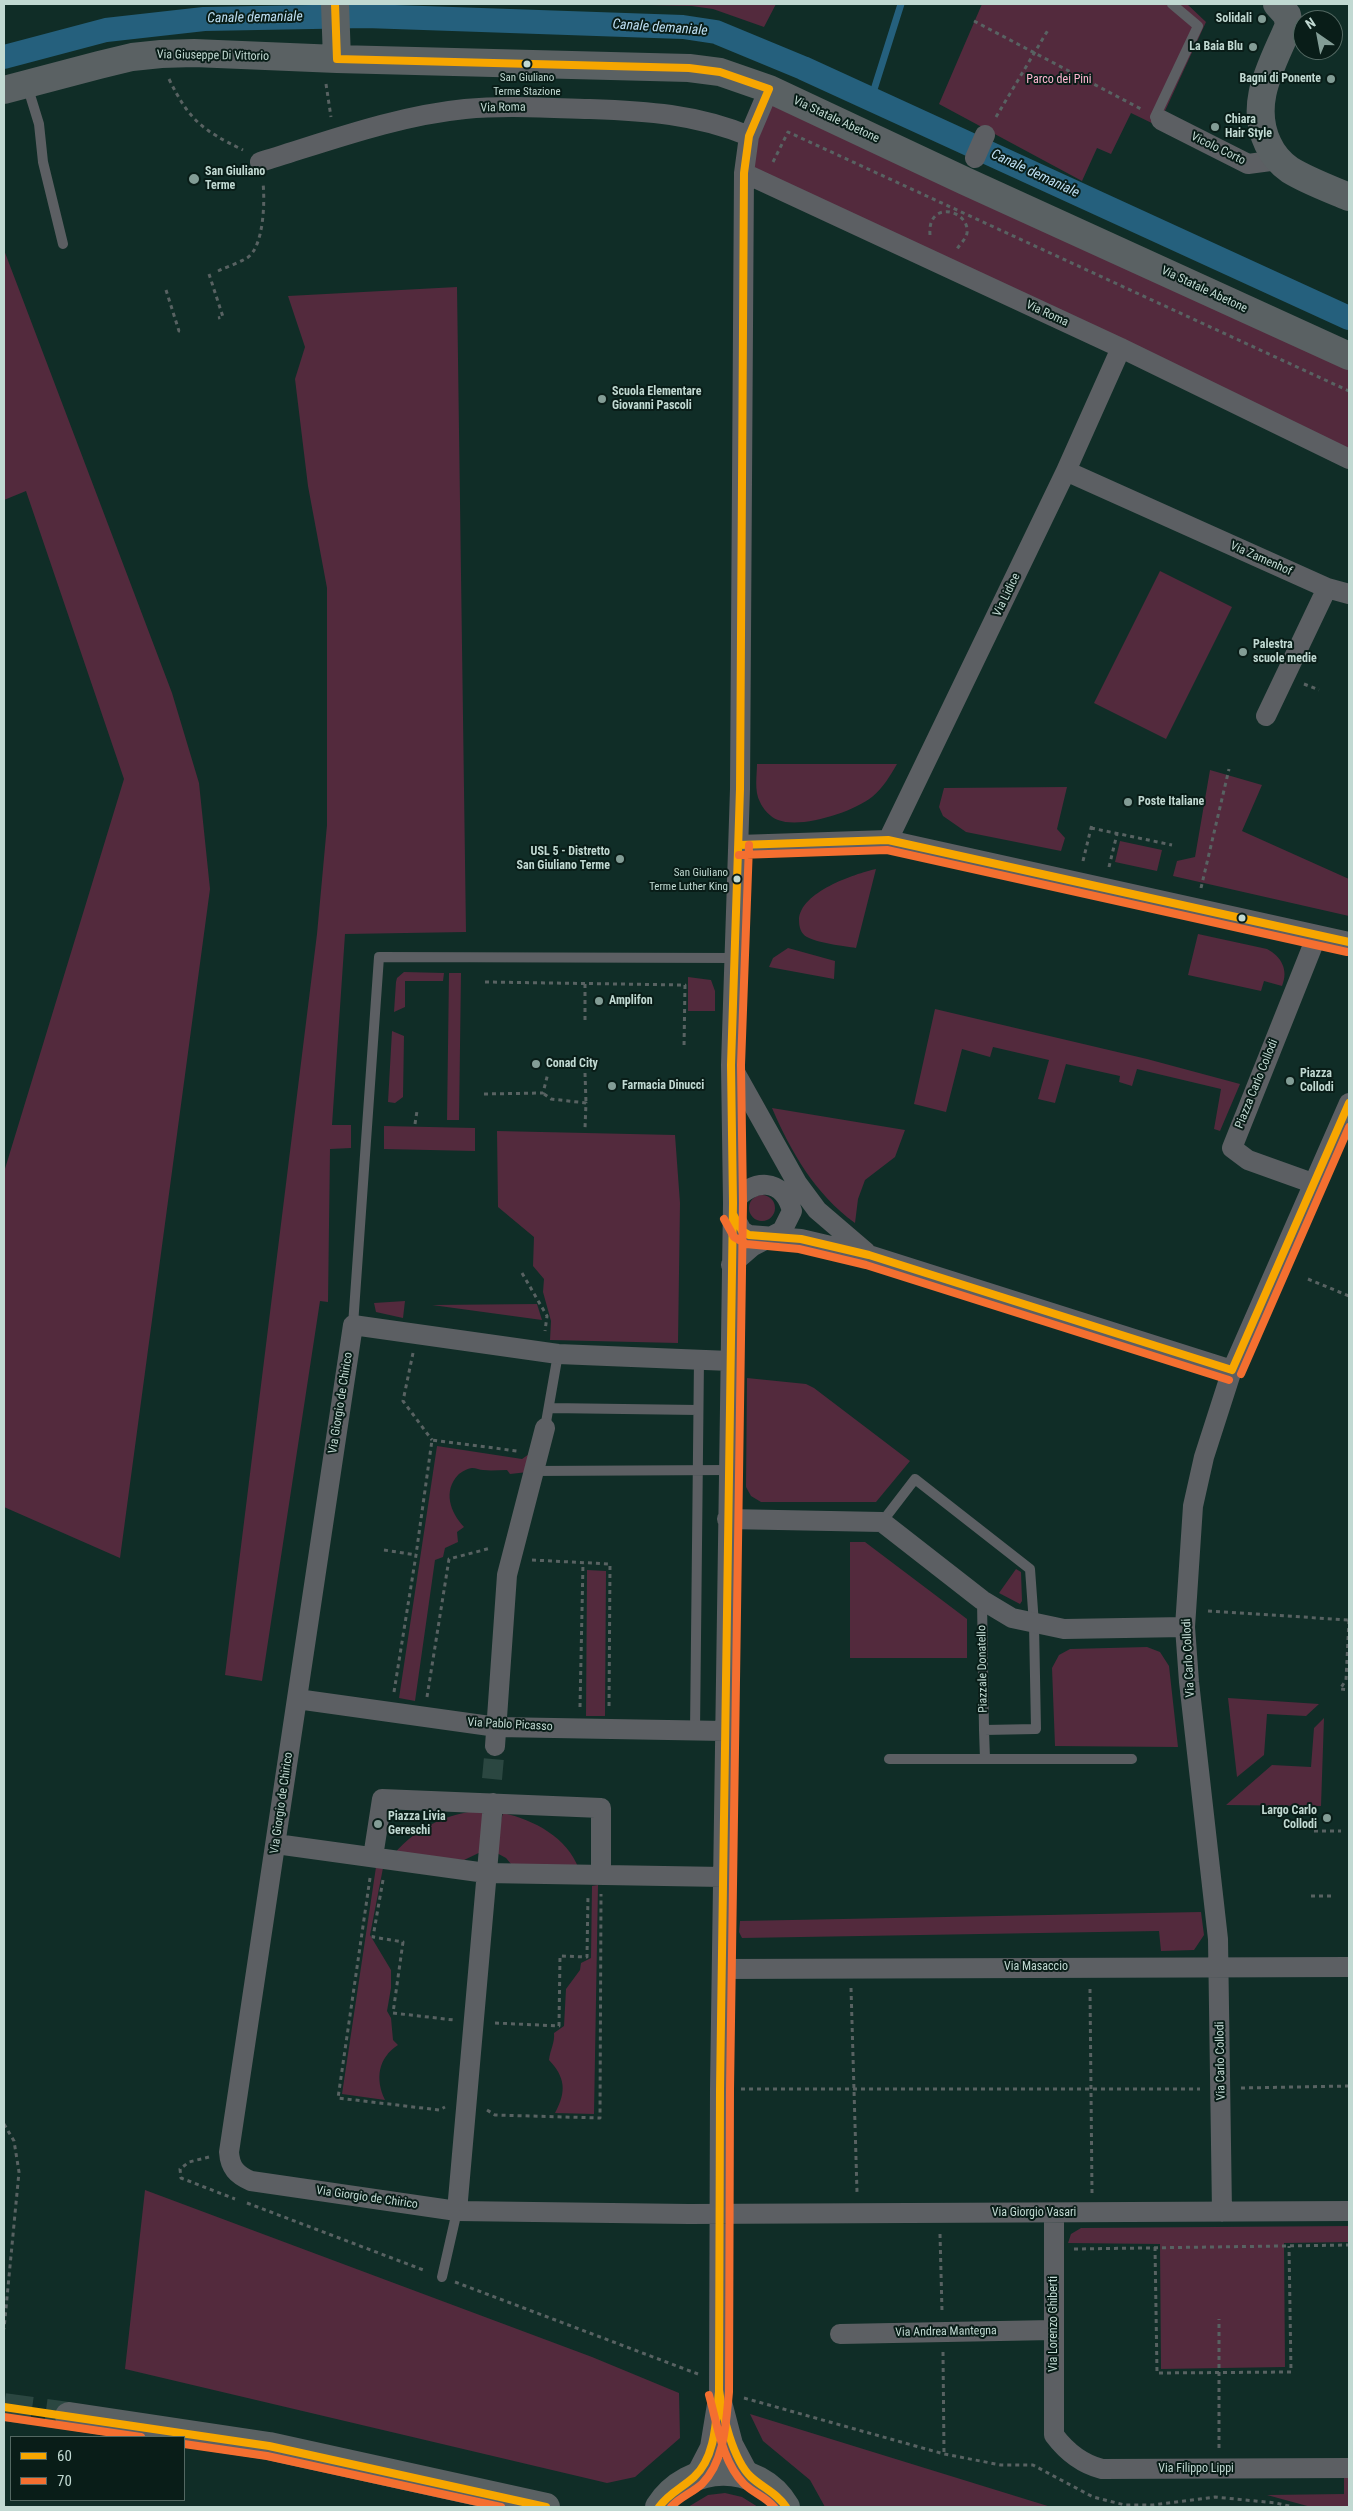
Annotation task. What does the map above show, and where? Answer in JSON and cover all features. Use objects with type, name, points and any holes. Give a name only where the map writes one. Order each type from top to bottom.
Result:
[{"type":"main road","points":[[332,54],[335,4]]},
{"type":"main road","points":[[1282,10],[1289,25],[1261,95],[1259,110],[1265,137],[1278,160],[1300,176],[1349,197]]},
{"type":"main road","name":"Via Giuseppe Di Vittorio","points":[[15,87],[99,64],[156,54],[332,54]]},
{"type":"main road","name":"Via Statale Abetone","points":[[332,54],[689,68],[720,72],[770,89],[965,181],[1349,356]]},
{"type":"main road","points":[[69,2416],[269,2446],[546,2507]]},
{"type":"main road","points":[[659,2507],[665,2498],[679,2485],[695,2476],[713,2472],[732,2471],[750,2476],[770,2488],[786,2507]]},
{"type":"street","points":[[695,2476],[710,2446],[719,2392],[719,2214],[733,1209],[731,1065],[739,845],[744,173],[749,136],[770,89]]},
{"type":"street","name":"Via Roma","points":[[260,162],[416,117],[455,110],[525,107],[671,113],[728,128],[749,136]]},
{"type":"street","name":"Vicolo Corto","points":[[1158,118],[1248,164],[1278,160]]},
{"type":"street","points":[[974,158],[985,135]]},
{"type":"street","name":"Via Roma","points":[[744,173],[1122,348],[1349,459]]},
{"type":"street","name":"Via Lidice","points":[[888,840],[1066,471],[1122,348]]},
{"type":"street","name":"Via Zamenhof","points":[[1066,471],[1327,588],[1349,594]]},
{"type":"street","points":[[1266,716],[1327,588]]},
{"type":"street","points":[[739,845],[888,840],[1349,942]]},
{"type":"street","name":"Piazza Carlo Collodi","points":[[1315,1184],[1248,1160],[1232,1148],[1317,935]]},
{"type":"street","points":[[731,1065],[782,1160],[817,1210],[869,1255]]},
{"type":"street","name":"Via Carlo Collodi","points":[[1222,2212],[1222,2089],[1219,1967],[1214,1896],[1189,1682],[1185,1627],[1193,1506],[1204,1457],[1232,1370],[1349,1103]]},
{"type":"street","points":[[733,1209],[744,1189],[758,1185],[777,1188],[788,1198],[817,1210]]},
{"type":"street","points":[[731,1265],[753,1246],[782,1231],[792,1210],[788,1198]]},
{"type":"street","points":[[733,1209],[742,1231],[757,1238],[801,1239],[869,1255],[1232,1370]]},
{"type":"street","points":[[353,1325],[551,1353],[730,1360]]},
{"type":"street","name":"Via Giorgio de Chirico","points":[[353,1325],[229,2152],[234,2171],[251,2182],[457,2211],[719,2214]]},
{"type":"street","points":[[496,1736],[507,1574],[543,1434]]},
{"type":"street","points":[[728,1519],[882,1522]]},
{"type":"street","name":"Piazzale Donatello","points":[[882,1522],[982,1600],[1012,1618],[1064,1629],[1185,1627]]},
{"type":"street","name":"Via Pablo Picasso","points":[[297,1699],[424,1718],[496,1736],[580,1728],[725,1730]]},
{"type":"street","points":[[380,1858],[382,1799],[601,1808],[595,1875]]},
{"type":"street","points":[[457,2211],[493,1803]]},
{"type":"street","points":[[276,1844],[486,1873],[723,1877]]},
{"type":"street","name":"Via Masaccio","points":[[722,1969],[1349,1967]]},
{"type":"street","name":"Via Giorgio Vasari","points":[[719,2214],[1349,2211]]},
{"type":"street","name":"Via Lorenzo Ghiberti","points":[[1054,2213],[1054,2435]]},
{"type":"street","name":"Via Andrea Mantegna","points":[[840,2334],[1053,2330]]},
{"type":"street","points":[[719,2392],[734,2444],[750,2476]]},
{"type":"street","name":"Via Filippo Lippi","points":[[1054,2435],[1062,2445],[1077,2457],[1092,2466],[1102,2469],[1349,2468]]},
{"type":"lane","points":[[1158,118],[1198,26],[1172,4]]},
{"type":"lane","points":[[15,87],[39,124],[44,162],[63,244]]},
{"type":"lane","points":[[353,1325],[379,957],[735,958]]},
{"type":"lane","points":[[543,1434],[549,1408],[551,1353]]},
{"type":"lane","points":[[695,1731],[699,1359]]},
{"type":"lane","points":[[549,1408],[698,1410]]},
{"type":"lane","points":[[532,1471],[698,1472],[728,1470]]},
{"type":"lane","name":"Piazzale Donatello","points":[[882,1522],[915,1479],[1030,1569],[1034,1624],[1036,1729],[984,1730],[982,1600]]},
{"type":"lane","points":[[984,1730],[985,1759]]},
{"type":"lane","points":[[889,1759],[1132,1758]]},
{"type":"lane","points":[[442,2277],[457,2211]]},
{"type":"path","points":[[974,21],[1158,118]]},
{"type":"path","points":[[996,116],[1048,30]]},
{"type":"path","points":[[332,54],[335,139]]},
{"type":"path","points":[[178,99],[192,118],[203,128],[245,150],[260,162],[265,198],[263,223],[258,241],[249,257],[218,271]]},
{"type":"path","points":[[773,162],[788,132],[952,210],[1349,392]]},
{"type":"path","points":[[930,235],[929,226],[936,214],[952,210],[967,225],[967,234],[958,248]]},
{"type":"path","points":[[209,274],[223,317],[218,318]]},
{"type":"path","points":[[166,290],[179,331],[183,331]]},
{"type":"path","points":[[1201,888],[1229,769]]},
{"type":"path","points":[[1083,861],[1091,826],[1117,834],[1172,845]]},
{"type":"path","points":[[1109,867],[1117,834]]},
{"type":"path","points":[[485,982],[684,985],[684,1047]]},
{"type":"path","points":[[585,984],[585,1022]]},
{"type":"path","points":[[543,1094],[548,1073]]},
{"type":"path","points":[[585,1073],[586,1128]]},
{"type":"path","points":[[484,1094],[543,1094],[551,1099],[586,1103]]},
{"type":"path","points":[[415,1124],[417,1111]]},
{"type":"path","points":[[522,1273],[546,1316],[551,1353]]},
{"type":"path","points":[[1308,1278],[1349,1296]]},
{"type":"path","points":[[390,1713],[416,1555],[432,1440],[404,1401],[416,1335]]},
{"type":"path","points":[[432,1440],[521,1451],[543,1434]]},
{"type":"path","points":[[384,1550],[416,1555]]},
{"type":"path","points":[[424,1718],[449,1559],[513,1551],[583,1563],[610,1564],[608,1729]]},
{"type":"path","points":[[580,1728],[583,1563]]},
{"type":"path","points":[[1204,1610],[1349,1620],[1346,1680],[1340,1689],[1349,1690]]},
{"type":"path","points":[[1314,1831],[1341,1831]]},
{"type":"path","points":[[380,1858],[373,1937],[403,1942],[393,2013],[474,2022],[559,2026],[560,1956],[587,1957],[595,1875]]},
{"type":"path","points":[[380,1858],[338,2098],[439,2110],[468,2096],[495,2115],[600,2118],[595,1875]]},
{"type":"path","points":[[1311,1896],[1334,1896]]},
{"type":"path","points":[[1090,1981],[1092,2195]]},
{"type":"path","points":[[851,1983],[857,2196]]},
{"type":"path","points":[[736,2089],[1090,2090],[1349,2086]]},
{"type":"path","points":[[4,2124],[14,2141],[18,2172],[4,2328]]},
{"type":"path","points":[[181,2178],[180,2169],[189,2162],[229,2152]]},
{"type":"path","points":[[1054,2249],[1349,2245]]},
{"type":"path","points":[[1155,2247],[1157,2373],[1219,2373],[1290,2372],[1289,2246]]},
{"type":"path","points":[[1215,2497],[1219,2469],[1219,2319]]},
{"type":"path","points":[[743,2398],[944,2454],[1001,2465],[1033,2466],[1093,2497],[1125,2505],[1153,2505],[1215,2497],[1276,2503],[1293,2507]]},
{"type":"green space","points":[[606,4],[776,4],[764,27],[713,9],[692,6]]},
{"type":"green space","name":"Parco dei Pini","points":[[982,4],[1187,4],[1206,22],[1158,126],[1131,113],[1111,154],[1097,148],[1082,181],[939,104]]},
{"type":"green space","points":[[769,89],[1349,356],[1349,459],[744,173]]},
{"type":"green space","points":[[4,250],[172,693],[199,783],[210,889],[120,1558],[4,1507],[4,1172],[124,779],[26,491],[4,500]]},
{"type":"green space","points":[[457,287],[466,932],[345,934],[332,1125],[351,1125],[351,1148],[330,1149],[328,1302],[320,1301],[262,1681],[225,1675],[317,934],[327,825],[327,588],[308,486],[295,379],[305,347],[288,296]]},
{"type":"green space","points":[[1160,571],[1232,607],[1166,739],[1094,703]]},
{"type":"green space","points":[[757,764],[897,764],[880,790],[863,803],[826,818],[813,821],[788,822],[775,819],[770,815],[758,798],[756,783]]},
{"type":"green space","points":[[1210,770],[1262,785],[1242,831],[1349,879],[1349,916],[1173,876],[1177,861],[1195,857]]},
{"type":"green space","points":[[1067,787],[1057,829],[1065,838],[1061,851],[966,832],[943,816],[939,807],[944,788]]},
{"type":"green space","points":[[1120,841],[1162,850],[1157,871],[1115,862]]},
{"type":"green space","points":[[876,869],[856,948],[817,941],[803,934],[799,920],[802,910],[808,901],[818,893],[842,880]]},
{"type":"green space","points":[[1198,934],[1267,949],[1272,952],[1280,960],[1284,969],[1285,974],[1282,986],[1264,981],[1261,991],[1188,975]]},
{"type":"green space","points":[[788,948],[835,961],[834,979],[769,967],[773,958]]},
{"type":"green space","points":[[404,972],[444,973],[443,981],[405,981],[405,1007],[394,1012],[397,978]]},
{"type":"green space","points":[[449,973],[461,973],[459,1120],[447,1120]]},
{"type":"green space","points":[[688,977],[711,980],[715,991],[715,1011],[688,1011]]},
{"type":"green space","points":[[935,1009],[1147,1059],[1240,1084],[1220,1131],[1214,1129],[1221,1089],[1137,1069],[1132,1086],[1119,1082],[1120,1076],[1066,1064],[1055,1103],[1038,1099],[1049,1060],[993,1047],[990,1057],[962,1049],[946,1112],[914,1104]]},
{"type":"green space","points":[[392,1031],[404,1036],[403,1097],[395,1103],[388,1102]]},
{"type":"green space","points":[[772,1108],[905,1130],[895,1157],[865,1180],[858,1199],[855,1223],[841,1212],[816,1185],[796,1156]]},
{"type":"green space","points":[[384,1126],[475,1128],[475,1151],[384,1149]]},
{"type":"green space","points":[[497,1131],[675,1135],[680,1203],[678,1343],[550,1340],[551,1321],[543,1292],[544,1279],[533,1266],[534,1237],[498,1207]]},
{"type":"green space","points":[[762,1195],[771,1199],[775,1208],[771,1217],[762,1221],[753,1217],[749,1208],[753,1199]]},
{"type":"green space","points":[[405,1301],[403,1318],[376,1312],[374,1303]]},
{"type":"green space","points":[[537,1304],[542,1320],[432,1305]]},
{"type":"green space","points":[[747,1378],[806,1384],[814,1388],[910,1461],[876,1502],[761,1502],[751,1496],[746,1487]]},
{"type":"green space","points":[[437,1446],[522,1459],[532,1452],[528,1472],[510,1474],[507,1470],[470,1468],[459,1474],[453,1481],[450,1501],[455,1515],[464,1527],[457,1532],[458,1542],[445,1548],[443,1557],[435,1560],[415,1701],[399,1698]]},
{"type":"green space","points":[[850,1542],[865,1542],[967,1619],[967,1658],[850,1658]]},
{"type":"green space","points":[[1016,1569],[1021,1572],[1022,1601],[1020,1604],[999,1593]]},
{"type":"green space","points":[[587,1570],[606,1571],[605,1716],[586,1716]]},
{"type":"green space","points":[[1147,1647],[1160,1652],[1169,1666],[1178,1747],[1055,1746],[1052,1668],[1059,1655],[1070,1649]]},
{"type":"green space","points":[[1228,1698],[1319,1704],[1306,1716],[1267,1714],[1264,1755],[1237,1777]]},
{"type":"green space","points":[[1324,1718],[1321,1806],[1226,1805],[1272,1765],[1311,1767],[1314,1728]]},
{"type":"green space","points":[[482,1810],[485,1850],[464,1860],[394,1854],[412,1836],[433,1823],[456,1815]]},
{"type":"green space","points":[[503,1813],[538,1825],[558,1839],[574,1858],[579,1869],[511,1864],[506,1858],[493,1851]]},
{"type":"green space","points":[[376,1867],[383,1868],[370,1935],[391,1970],[391,1988],[387,2011],[391,2018],[393,2040],[398,2045],[386,2056],[380,2070],[380,2084],[385,2100],[342,2094]]},
{"type":"green space","points":[[598,1885],[594,2114],[555,2113],[563,2091],[561,2078],[549,2060],[554,2033],[564,2026],[566,1989],[580,1970],[581,1963],[591,1958],[592,1886]]},
{"type":"green space","points":[[1201,1912],[1204,1935],[1194,1950],[1161,1951],[1159,1931],[742,1938],[739,1932],[740,1921]]},
{"type":"green space","points":[[145,2190],[592,2357],[679,2393],[680,2438],[635,2477],[607,2483],[125,2369]]},
{"type":"green space","points":[[1349,2226],[1349,2242],[1284,2243],[1285,2367],[1161,2369],[1160,2244],[1068,2243],[1071,2234],[1081,2228]]},
{"type":"green space","points":[[750,2414],[1051,2507],[825,2507],[810,2480],[763,2441]]},
{"type":"green space","points":[[1344,2477],[1349,2478],[1349,2507],[1311,2507],[1267,2495],[1344,2494]]},
{"type":"green space","points":[[725,2493],[742,2497],[758,2507],[688,2507],[708,2495]]},
{"type":"waterway","points":[[364,4],[366,16]]},
{"type":"waterway","points":[[871,99],[901,4]]},
{"type":"waterway","name":"Canale demaniale","points":[[4,57],[106,30],[204,19],[366,16],[683,27],[716,32],[803,68],[1349,318]]},
{"type":"tunnel","points":[[492,1779],[495,1746]]},
{"type":"tunnel","points":[[4,2407],[69,2416]]},
{"type":"transit line","name":"60","points":[[335,4],[337,59]]},
{"type":"transit line","name":"60","points":[[337,59],[689,68],[720,72],[769,89]]},
{"type":"transit line","name":"60","points":[[659,2507],[671,2494],[694,2477],[707,2459],[714,2437],[719,2392],[720,2089],[733,1203],[731,1065],[740,789],[744,173],[749,136],[769,89]]},
{"type":"transit line","name":"60","points":[[739,845],[888,840],[1349,942]]},
{"type":"transit line","name":"70","points":[[671,2507],[702,2484],[716,2464],[723,2441],[729,2392],[730,2089],[743,1203],[741,1065],[749,845]]},
{"type":"transit line","name":"70","points":[[739,855],[887,850],[1347,952]]},
{"type":"transit line","name":"60","points":[[1232,1370],[1349,1103]]},
{"type":"transit line","name":"70","points":[[1241,1374],[1349,1127]]},
{"type":"transit line","name":"60","points":[[733,1214],[742,1231],[749,1235],[801,1239],[869,1255],[1232,1370]]},
{"type":"transit line","name":"70","points":[[724,1219],[734,1237],[746,1244],[799,1249],[866,1265],[1229,1380]]},
{"type":"transit line","name":"60","points":[[719,2390],[729,2436],[739,2460],[751,2477],[774,2494],[786,2507]]},
{"type":"transit line","name":"70","points":[[709,2395],[721,2442],[730,2465],[744,2484],[774,2507]]},
{"type":"transit line","name":"60","points":[[4,2407],[269,2446],[546,2507]]},
{"type":"transit line","name":"70","points":[[4,2417],[134,2436]]},
{"type":"transit line","name":"70","points":[[185,2444],[267,2456],[501,2507]]},
{"type":"place","name":"Solidali","points":[[1262,19]]},
{"type":"place","name":"La Baia Blu","points":[[1253,47]]},
{"type":"place","name":"San Giuliano Terme Stazione","points":[[527,64]]},
{"type":"place","name":"Bagni di Ponente","points":[[1331,79]]},
{"type":"place","name":"Chiara Hair Style","points":[[1215,127]]},
{"type":"place","name":"San Giuliano Terme","points":[[194,179]]},
{"type":"place","name":"Scuola Elementare Giovanni Pascoli","points":[[602,399]]},
{"type":"place","name":"Palestra scuole medie","points":[[1243,652]]},
{"type":"place","name":"Poste Italiane","points":[[1128,802]]},
{"type":"place","name":"USL 5 - Distretto San Giuliano Terme","points":[[620,859]]},
{"type":"place","name":"San Giuliano Terme Luther King","points":[[737,879]]},
{"type":"place","name":"Amplifon","points":[[599,1001]]},
{"type":"place","name":"Conad City","points":[[536,1064]]},
{"type":"place","name":"Piazza Collodi","points":[[1290,1081]]},
{"type":"place","name":"Farmacia Dinucci","points":[[612,1086]]},
{"type":"place","name":"Largo Carlo Collodi","points":[[1327,1818]]},
{"type":"place","name":"Piazza Livia Gereschi","points":[[378,1824]]}]
